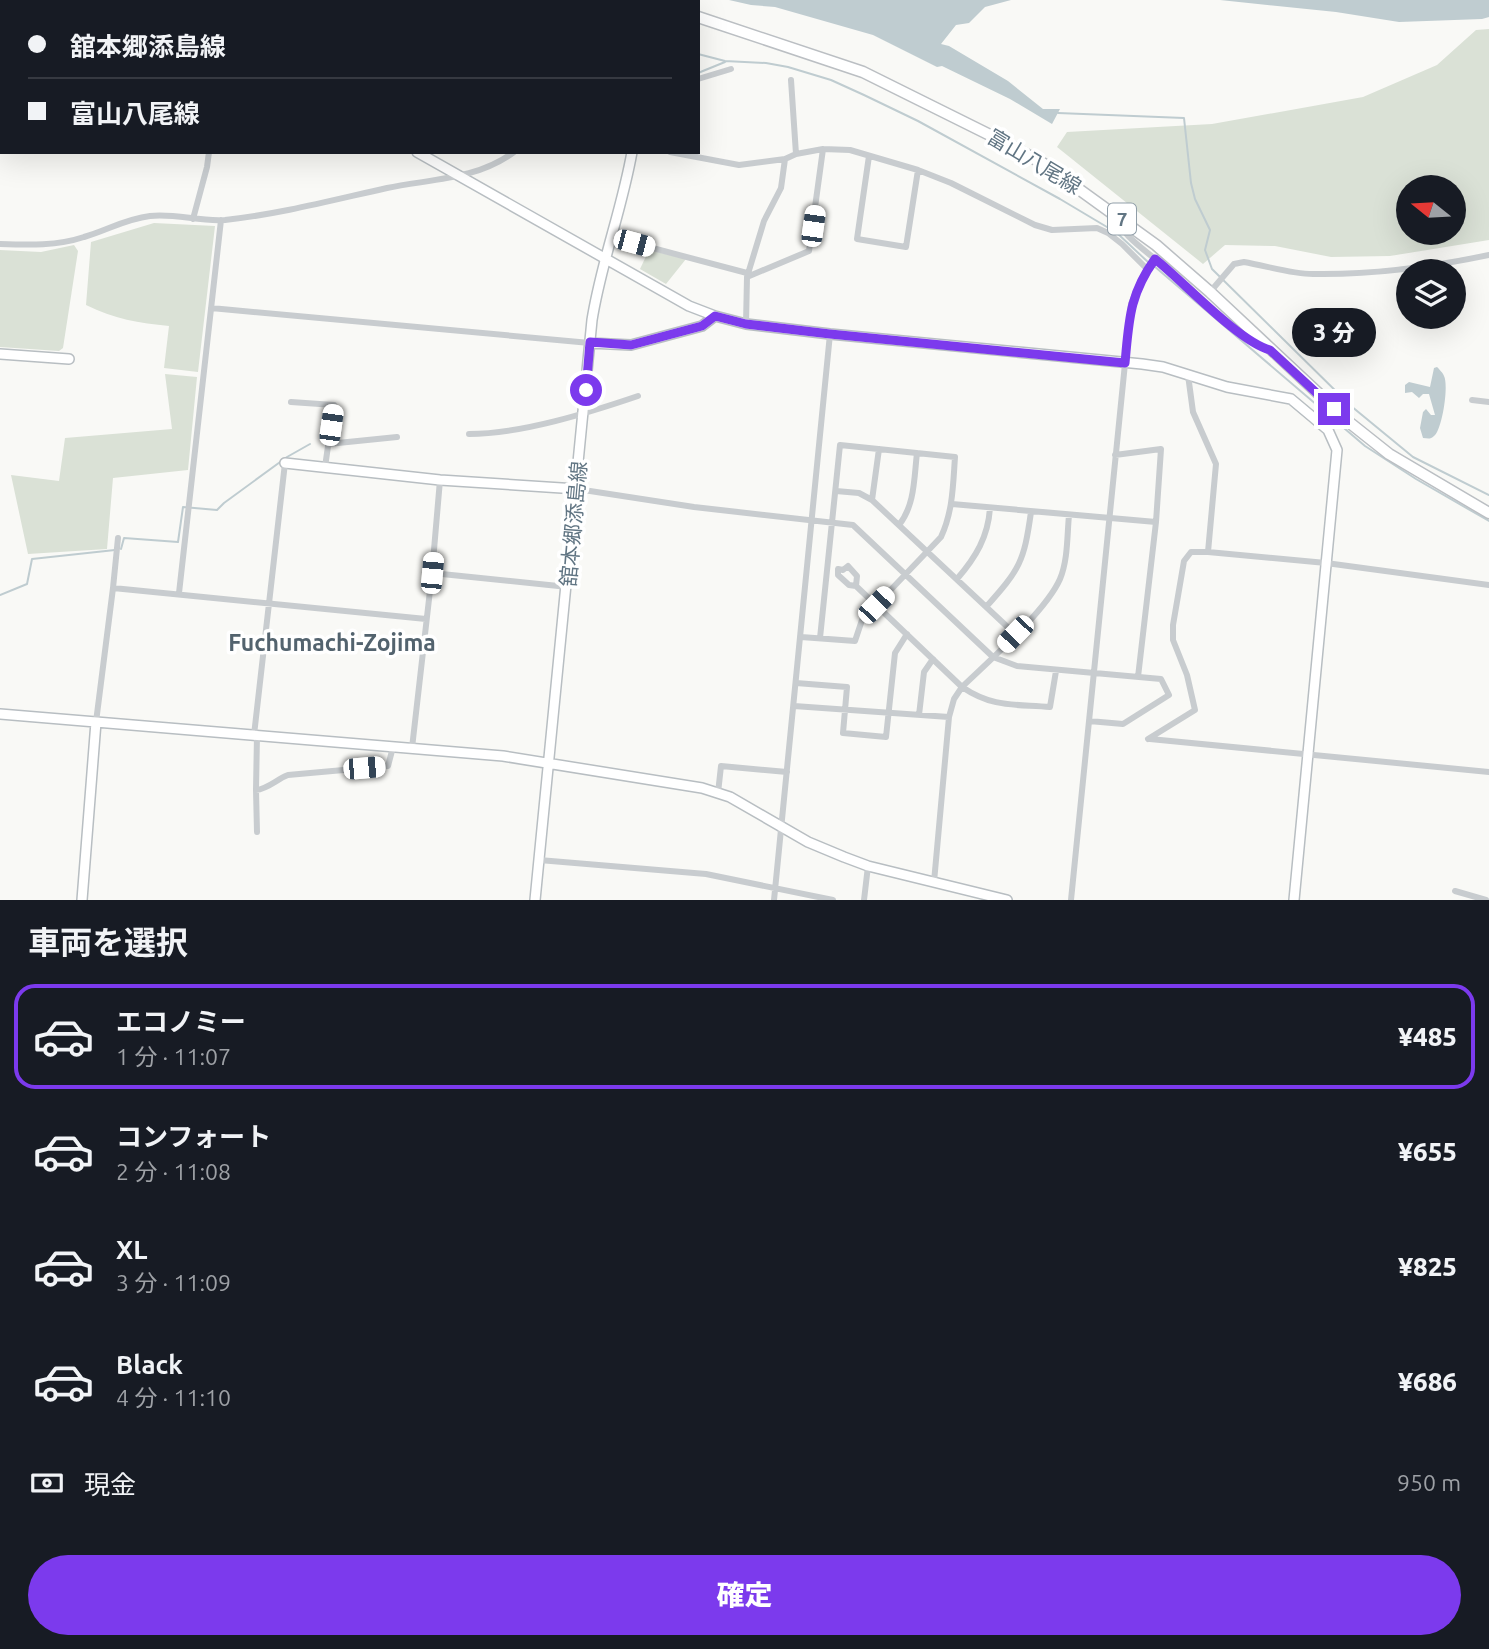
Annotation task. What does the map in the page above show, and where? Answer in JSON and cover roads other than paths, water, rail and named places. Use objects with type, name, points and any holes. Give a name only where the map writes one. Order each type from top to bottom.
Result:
[{"type":"main road","name":"富山八尾線","points":[[700,18],[863,72],[1044,164],[1115,214],[1210,292],[1350,423],[1389,454],[1489,513]]},
{"type":"street","points":[[700,78],[731,69]]},
{"type":"street","points":[[791,80],[796,154]]},
{"type":"street","points":[[611,237],[747,275],[809,251],[824,149]]},
{"type":"street","points":[[681,154],[739,165],[785,159],[796,154],[824,149],[850,150],[918,170],[951,183],[1035,225],[1052,230],[1097,228],[1108,233],[1260,347],[1270,350]]},
{"type":"street","points":[[193,219],[209,154]]},
{"type":"street","points":[[421,154],[689,306],[715,316],[746,324],[830,334],[1163,368],[1227,387],[1291,399],[1328,430],[1337,450],[1294,900]]},
{"type":"street","points":[[0,244],[36,246],[60,242],[85,237],[119,222],[152,216],[221,220],[290,211],[389,188],[462,176],[484,169],[510,154]]},
{"type":"street","name":"舘本郷添島線","points":[[535,900],[568,587],[590,342],[597,290],[628,179],[632,154]]},
{"type":"street","points":[[869,156],[858,239],[906,247],[918,170]]},
{"type":"street","points":[[746,324],[747,275],[764,221],[780,188],[785,159]]},
{"type":"street","points":[[1115,214],[1118,223],[1151,265]]},
{"type":"street","points":[[179,593],[221,220]]},
{"type":"street","points":[[1210,292],[1234,264],[1244,262],[1311,274],[1371,272],[1489,255]]},
{"type":"street","points":[[1071,900],[1131,304],[1151,265]]},
{"type":"street","points":[[211,308],[631,345],[702,326],[715,316]]},
{"type":"street","points":[[774,900],[830,334]]},
{"type":"street","points":[[0,354],[69,359]]},
{"type":"street","points":[[1188,375],[1193,412],[1216,464],[1208,552]]},
{"type":"street","points":[[468,435],[487,434],[584,414],[638,396]]},
{"type":"street","points":[[1472,400],[1489,402]]},
{"type":"street","points":[[291,402],[334,405],[325,467]]},
{"type":"street","points":[[328,444],[397,437]]},
{"type":"street","points":[[801,637],[855,641],[862,620],[941,537],[949,521],[952,504],[955,457],[840,445],[820,638]]},
{"type":"street","points":[[872,500],[879,449]]},
{"type":"street","points":[[1115,456],[1161,449],[1156,522],[1138,677]]},
{"type":"street","points":[[899,525],[912,500],[917,453]]},
{"type":"street","points":[[257,832],[256,735],[285,463],[440,480],[577,489],[853,525],[993,657],[1017,666],[1161,679],[1169,695],[1122,724],[1089,721]]},
{"type":"street","points":[[412,748],[440,480]]},
{"type":"street","points":[[836,491],[859,493],[872,500],[1015,634]]},
{"type":"street","points":[[952,504],[1156,522]]},
{"type":"street","points":[[957,579],[975,558],[983,542],[989,525],[990,508]]},
{"type":"street","points":[[986,607],[1019,568],[1027,545],[1031,512]]},
{"type":"street","points":[[934,882],[949,717],[954,699],[962,687],[1045,604],[1060,580],[1065,561],[1069,515]]},
{"type":"street","points":[[82,900],[96,722],[118,538]]},
{"type":"street","points":[[1489,585],[1326,563],[1192,552],[1184,561],[1173,640],[1195,710],[1149,738],[1489,772]]},
{"type":"street","points":[[829,569],[843,570],[848,566],[857,576],[856,586]]},
{"type":"street","points":[[838,569],[838,575],[849,585],[856,586],[962,687],[979,698],[990,702],[1051,707],[1056,671]]},
{"type":"street","points":[[432,573],[568,587]]},
{"type":"street","points":[[113,588],[426,620]]},
{"type":"street","points":[[796,683],[847,687],[843,733],[886,737],[895,653],[907,634]]},
{"type":"street","points":[[919,715],[924,672],[933,659]]},
{"type":"street","points":[[794,706],[949,717]]},
{"type":"street","points":[[0,714],[503,756],[702,788],[730,797],[820,848],[868,866],[1007,900]]},
{"type":"street","points":[[256,790],[288,775],[388,766],[393,747]]},
{"type":"street","points":[[718,793],[721,766],[787,772]]},
{"type":"street","points":[[539,860],[706,874],[832,900]]},
{"type":"street","points":[[864,900],[868,866]]},
{"type":"street","points":[[1455,891],[1486,900]]},
{"type":"waterway","points":[[700,55],[725,61],[788,67],[831,80],[864,95],[918,121],[1060,199],[1117,233],[1149,263]]},
{"type":"waterway","points":[[700,72],[725,62]]},
{"type":"waterway","points":[[1058,113],[1184,118],[1191,183],[1195,199],[1210,230],[1205,250],[1212,269],[1351,406],[1413,457],[1489,495]]},
{"type":"waterway","points":[[1154,266],[1365,446],[1489,521]]},
{"type":"waterway","points":[[121,549],[124,538],[178,542],[183,507],[217,510],[287,457],[310,444]]},
{"type":"waterway","points":[[0,595],[27,584],[32,559],[115,550]]},
{"type":"district","name":"Fuchumachi-Zojima","points":[[332,643]]}]
